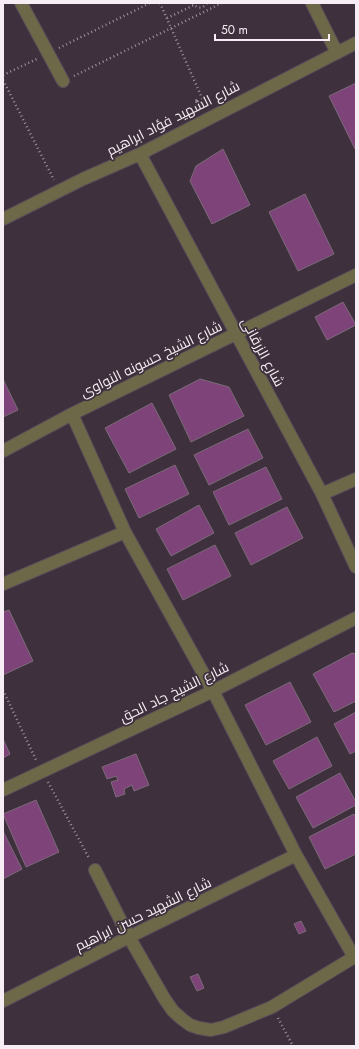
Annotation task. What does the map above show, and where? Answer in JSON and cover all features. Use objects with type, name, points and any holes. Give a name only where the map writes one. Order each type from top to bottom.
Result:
[{"type":"street","points":[[21,3],[63,81]]},
{"type":"street","points":[[312,3],[337,53]]},
{"type":"street","name":"شارع الشهيد فؤاد ابراهيم","points":[[3,219],[140,154],[210,116],[356,43]]},
{"type":"street","name":"شارع الزرقانى","points":[[140,154],[322,494],[356,567]]},
{"type":"street","name":"شارع الشيخ حسونه النواوى","points":[[3,451],[72,414],[356,275]]},
{"type":"street","points":[[72,414],[125,532],[213,691],[296,855],[355,956],[272,1007],[224,1027],[211,1030],[199,1028],[190,1025],[173,1011],[164,998],[129,937],[95,870]]},
{"type":"street","points":[[322,494],[356,479]]},
{"type":"street","points":[[3,584],[125,532]]},
{"type":"street","name":"شارع الشيخ جاد الحق","points":[[3,790],[213,691],[356,618]]},
{"type":"street","name":"شارع الشهيد حسن ابراهيم","points":[[3,1001],[296,855]]},
{"type":"path","points":[[3,75],[150,3]]},
{"type":"path","points":[[160,3],[210,116]]},
{"type":"path","points":[[203,8],[207,3]]},
{"type":"path","points":[[63,81],[222,3]]},
{"type":"path","points":[[167,18],[193,4],[196,7],[203,8]]},
{"type":"path","points":[[203,8],[205,12]]},
{"type":"path","points":[[3,80],[60,191]]},
{"type":"path","points":[[272,1007],[293,1046]]},
{"type":"building","points":[[356,83],[356,148],[355,149],[329,96]]},
{"type":"building","points":[[223,149],[250,205],[212,224],[190,181],[196,166]]},
{"type":"building","points":[[305,194],[334,254],[298,271],[269,212]]},
{"type":"building","points":[[343,302],[356,325],[327,340],[315,317]]},
{"type":"building","points":[[3,379],[18,410],[3,417]]},
{"type":"building","points":[[200,379],[229,387],[244,416],[191,442],[169,395]]},
{"type":"building","points":[[152,403],[176,449],[129,473],[105,428]]},
{"type":"building","points":[[248,429],[263,458],[209,485],[194,455]]},
{"type":"building","points":[[175,465],[189,494],[139,518],[125,489]]},
{"type":"building","points":[[266,467],[282,499],[229,525],[213,492]]},
{"type":"building","points":[[199,505],[214,533],[171,556],[156,529]]},
{"type":"building","points":[[287,507],[303,538],[251,565],[235,533]]},
{"type":"building","points":[[215,545],[231,576],[183,600],[167,569]]},
{"type":"building","points":[[9,610],[33,661],[3,675],[3,612]]},
{"type":"building","points":[[352,653],[356,654],[356,701],[334,712],[313,674]]},
{"type":"building","points":[[290,682],[311,722],[266,745],[245,705]]},
{"type":"building","points":[[356,712],[356,751],[350,754],[334,724]]},
{"type":"building","points":[[317,737],[332,766],[289,789],[273,761]]},
{"type":"building","points":[[3,739],[10,754],[3,758]]},
{"type":"building","points":[[136,754],[149,785],[134,791],[132,785],[124,789],[125,794],[116,797],[111,782],[118,780],[116,776],[107,779],[102,767]]},
{"type":"building","points":[[340,773],[356,802],[356,805],[313,828],[296,797]]},
{"type":"building","points":[[36,800],[59,852],[26,867],[3,814]]},
{"type":"building","points":[[354,814],[356,818],[356,854],[325,869],[309,837]]},
{"type":"building","points":[[3,831],[22,869],[3,879]]},
{"type":"building","points":[[301,921],[306,931],[299,934],[294,924]]},
{"type":"building","points":[[198,974],[204,988],[197,991],[190,977]]}]
